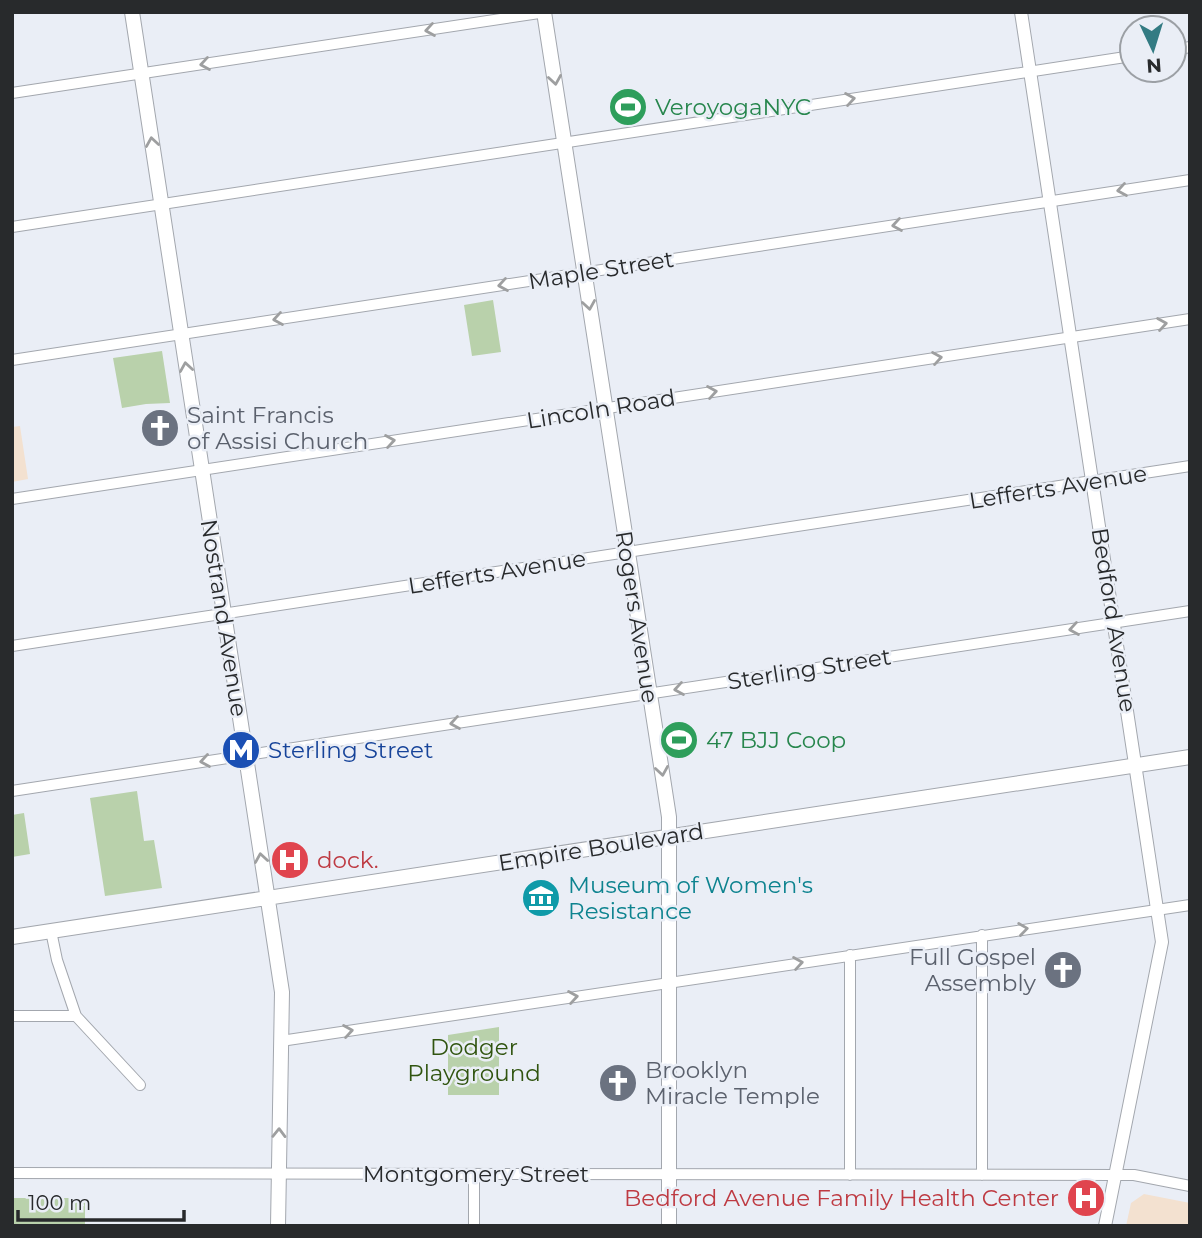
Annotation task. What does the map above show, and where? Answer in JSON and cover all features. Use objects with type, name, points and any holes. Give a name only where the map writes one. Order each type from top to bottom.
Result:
[{"type":"main road","name":"Nostrand Avenue","points":[[132,12],[282,992],[278,1226]]},
{"type":"main road","name":"Rogers Avenue","points":[[545,12],[669,818],[669,1226]]},
{"type":"main road","name":"Empire Boulevard","points":[[12,937],[1190,757]]},
{"type":"street","points":[[12,93],[545,12]]},
{"type":"street","name":"Bedford Avenue","points":[[1021,12],[1162,942],[1105,1226]]},
{"type":"street","points":[[12,227],[1118,58]]},
{"type":"street","name":"Maple Street","points":[[12,360],[1190,180]]},
{"type":"street","name":"Lincoln Road","points":[[12,499],[1190,319]]},
{"type":"street","name":"Lefferts Avenue","points":[[12,646],[1190,466]]},
{"type":"street","name":"Sterling Street","points":[[12,791],[1190,611]]},
{"type":"street","points":[[281,1041],[1190,905]]},
{"type":"street","points":[[51,931],[57,960],[76,1016],[139,1086]]},
{"type":"street","points":[[982,935],[982,1175]]},
{"type":"street","points":[[850,955],[850,1175]]},
{"type":"street","points":[[12,1016],[76,1016]]},
{"type":"street","name":"Montgomery Street","points":[[12,1173],[1134,1175],[1190,1186]]},
{"type":"street","points":[[474,1174],[474,1226]]},
{"type":"shaded area","points":[[20,426],[28,479],[12,482],[12,427]]},
{"type":"shaded area","points":[[1144,1194],[1190,1203],[1190,1226],[1126,1226],[1131,1203]]},
{"type":"green space","points":[[493,300],[501,352],[472,356],[464,305]]},
{"type":"green space","points":[[162,351],[170,403],[122,408],[113,358]]},
{"type":"green space","points":[[137,791],[144,841],[154,840],[162,888],[105,896],[90,798]]},
{"type":"green space","points":[[24,813],[30,854],[12,857],[12,815]]},
{"type":"green space","name":"Dodger Playground","points":[[499,1027],[499,1095],[448,1095],[448,1035]]},
{"type":"green space","points":[[12,1198],[85,1198],[85,1226],[12,1226]]},
{"type":"place","name":"VeroyogaNYC","points":[[628,107]]},
{"type":"place","name":"Saint Francis of Assisi Church","points":[[160,428]]},
{"type":"place","name":"47 BJJ Coop","points":[[679,740]]},
{"type":"place","name":"Sterling Street","points":[[241,750]]},
{"type":"place","name":"dock.","points":[[290,860]]},
{"type":"place","name":"Museum of Women's Resistance","points":[[541,898]]},
{"type":"place","name":"Full Gospel Assembly","points":[[1063,970]]},
{"type":"place","name":"Brooklyn Miracle Temple","points":[[618,1083]]},
{"type":"place","name":"Bedford Avenue Family Health Center","points":[[1086,1198]]}]
